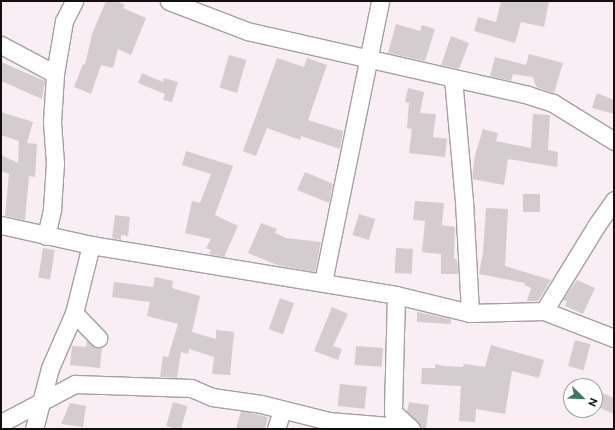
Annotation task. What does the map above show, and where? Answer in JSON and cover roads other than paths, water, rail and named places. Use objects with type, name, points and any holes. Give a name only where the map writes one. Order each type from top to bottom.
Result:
[{"type":"street","points":[[46,236],[52,209],[55,163],[52,122],[55,74],[64,21],[74,1]]},
{"type":"street","points":[[169,1],[247,31],[368,57],[553,103],[614,141]]},
{"type":"street","points":[[323,282],[380,1]]},
{"type":"street","points":[[1,46],[55,74]]},
{"type":"street","points":[[453,78],[464,201],[470,313]]},
{"type":"street","points":[[544,311],[596,226],[614,200]]},
{"type":"street","points":[[1,225],[91,245],[396,295],[470,313],[544,311],[614,338]]},
{"type":"street","points":[[34,429],[50,368],[74,313],[91,245]]},
{"type":"street","points":[[396,295],[393,412],[405,424]]},
{"type":"street","points":[[74,313],[98,338]]},
{"type":"street","points":[[50,368],[75,384],[191,388],[212,397],[261,404],[329,421],[389,426],[405,424]]},
{"type":"street","points":[[1,423],[40,404],[75,384]]},
{"type":"street","points":[[276,429],[282,410]]}]
